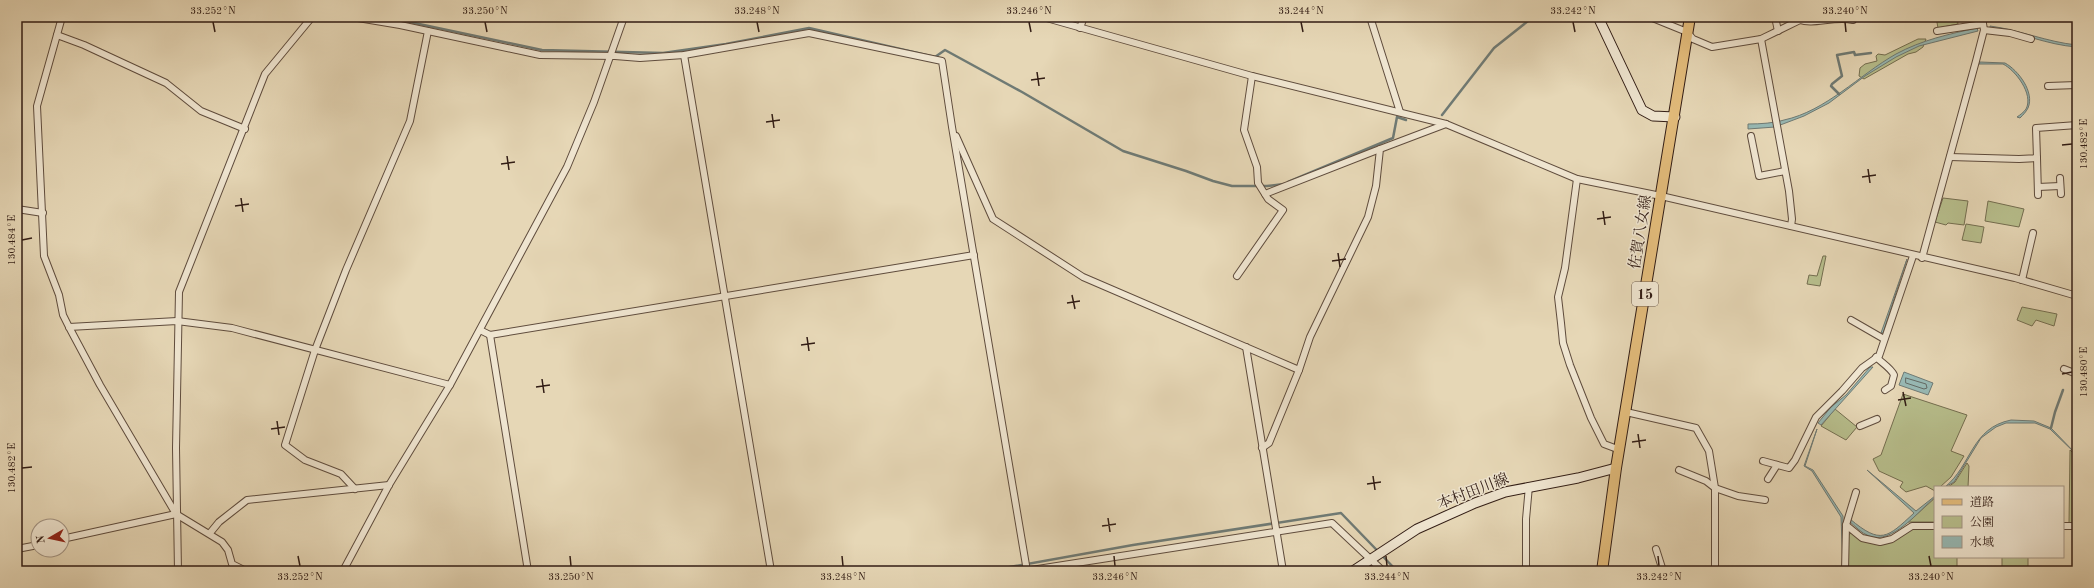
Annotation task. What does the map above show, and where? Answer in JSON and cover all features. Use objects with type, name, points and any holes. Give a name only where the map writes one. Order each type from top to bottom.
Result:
[{"type":"main road","points":[[1598,17],[1642,110],[1653,116],[1675,117]]},
{"type":"main road","name":"佐賀八女線","points":[[1602,571],[1616,468],[1675,117],[1690,17]]},
{"type":"main road","name":"本村田川線","points":[[1353,571],[1417,529],[1475,503],[1505,492],[1528,486],[1578,478],[1616,468]]},
{"type":"street","points":[[62,17],[37,106],[44,256],[59,295],[63,315],[100,385],[176,514],[210,533],[222,542],[228,550],[232,564],[246,571]]},
{"type":"street","points":[[178,571],[176,514],[177,321],[179,292],[245,129],[265,74],[312,17]]},
{"type":"street","points":[[352,17],[428,31],[540,55],[640,58],[684,55],[809,33],[942,61],[1026,571],[1332,523],[1383,571]]},
{"type":"street","points":[[343,571],[390,485],[450,385],[567,167],[624,17]]},
{"type":"street","points":[[1043,17],[1252,76],[1446,124],[1577,179],[1661,196],[1913,256],[2022,280],[2077,296]]},
{"type":"street","points":[[1080,28],[1084,17]]},
{"type":"street","points":[[1370,17],[1400,112]]},
{"type":"street","points":[[1650,17],[1687,32],[1693,39],[1712,47],[1761,39],[1800,19],[1805,22],[1834,18],[1853,20]]},
{"type":"street","points":[[1775,17],[1778,30]]},
{"type":"street","points":[[1938,31],[1983,24],[2032,39]]},
{"type":"street","points":[[1922,258],[1950,157],[1983,24]]},
{"type":"street","points":[[355,489],[341,474],[305,460],[285,445],[315,350],[346,270],[410,121],[428,31]]},
{"type":"street","points":[[56,35],[84,45],[166,83],[201,111],[245,129]]},
{"type":"street","points":[[1761,39],[1785,172],[1792,219],[1791,226]]},
{"type":"street","points":[[684,55],[771,571]]},
{"type":"street","points":[[1237,276],[1283,210],[1268,199],[1258,183],[1257,167],[1244,130],[1252,76]]},
{"type":"street","points":[[2048,86],[2077,85]]},
{"type":"street","points":[[1265,194],[1380,148],[1446,124]]},
{"type":"street","points":[[2038,195],[2036,128],[2077,125]]},
{"type":"street","points":[[952,128],[993,219],[1083,277],[1299,370]]},
{"type":"street","points":[[1751,136],[1758,176],[1785,172]]},
{"type":"street","points":[[1262,448],[1269,443],[1299,370],[1310,337],[1368,216],[1376,186],[1380,148]]},
{"type":"street","points":[[1950,157],[2019,159],[2037,158]]},
{"type":"street","points":[[2060,178],[2061,194]]},
{"type":"street","points":[[1577,179],[1565,268],[1558,297],[1563,343],[1591,418],[1604,444],[1620,450]]},
{"type":"street","points":[[2038,187],[2060,186]]},
{"type":"street","points":[[17,209],[43,213]]},
{"type":"street","points":[[2022,280],[2033,233]]},
{"type":"street","points":[[480,330],[490,335],[974,255]]},
{"type":"street","points":[[1763,461],[1789,468],[1795,460],[1816,417],[1862,368],[1878,356],[1913,256]]},
{"type":"street","points":[[1850,320],[1884,340]]},
{"type":"street","points":[[69,327],[177,321],[232,328],[450,385]]},
{"type":"street","points":[[490,335],[528,571]]},
{"type":"street","points":[[1246,347],[1283,571]]},
{"type":"street","points":[[1876,357],[1894,374],[1890,386],[1886,390]]},
{"type":"street","points":[[2064,368],[2077,374]]},
{"type":"street","points":[[1626,412],[1696,428],[1709,451],[1715,488],[1715,571]]},
{"type":"street","points":[[1860,426],[1877,420]]},
{"type":"street","points":[[1768,479],[1776,465]]},
{"type":"street","points":[[1679,470],[1706,481],[1715,488],[1738,496],[1765,500]]},
{"type":"street","points":[[210,533],[219,522],[247,500],[390,485]]},
{"type":"street","points":[[1526,571],[1526,519],[1528,486]]},
{"type":"street","points":[[1845,571],[1846,525],[1856,492]]},
{"type":"street","points":[[70,537],[176,514]]},
{"type":"street","points":[[1846,525],[1862,538],[1880,542],[1892,539],[1912,526],[1934,526]]},
{"type":"street","points":[[2064,526],[2077,526]]},
{"type":"street","points":[[17,549],[30,547]]},
{"type":"street","points":[[1656,549],[1663,571]]},
{"type":"green space","points":[[1936,17],[1957,17],[1958,24],[1938,28]]},
{"type":"green space","points":[[1918,39],[1926,39],[1923,47],[1916,52],[1908,54],[1864,79],[1859,76],[1860,68],[1865,64],[1877,61],[1876,56],[1878,54],[1885,55]]},
{"type":"green space","points":[[1943,198],[1968,201],[1964,225],[1948,223],[1946,225],[1935,222]]},
{"type":"green space","points":[[1988,201],[2024,209],[2019,227],[1985,221]]},
{"type":"green space","points":[[1966,224],[1984,227],[1981,243],[1962,240]]},
{"type":"green space","points":[[1823,256],[1826,256],[1820,286],[1807,284],[1809,275],[1817,276]]},
{"type":"green space","points":[[2022,307],[2057,314],[2054,326],[2036,320],[2032,326],[2017,320]]},
{"type":"green space","points":[[1903,394],[1967,415],[1951,451],[1964,456],[1951,477],[1941,486],[1934,486],[1934,490],[1926,486],[1906,492],[1900,487],[1903,482],[1879,471],[1873,459],[1881,455]]},
{"type":"green space","points":[[1835,409],[1857,427],[1846,440],[1821,426]]},
{"type":"green space","points":[[2070,450],[2077,457],[2077,523],[2069,523]]},
{"type":"green space","points":[[1967,463],[1969,466],[1968,486],[1949,486],[1955,482]]},
{"type":"green space","points":[[1934,499],[1934,522],[1908,522]]},
{"type":"green space","points":[[1912,528],[1934,528],[1934,558],[1957,558],[1957,571],[1848,571],[1848,535],[1851,533],[1869,542],[1876,543],[1882,543],[1895,538]]},
{"type":"green space","points":[[2002,558],[2028,558],[2028,571],[2002,571]]},
{"type":"water","points":[[1990,26],[2077,45],[2077,47],[2066,46],[1990,28]]},
{"type":"water","points":[[1977,28],[1978,31],[1919,46],[1896,57],[1865,76],[1829,103],[1804,116],[1775,127],[1748,129],[1748,124],[1780,121],[1814,109],[1842,92],[1882,62],[1906,49],[1936,38]]},
{"type":"water","points":[[1980,62],[2005,63],[2020,76],[2027,89],[2030,102],[2028,108],[2020,118],[2017,117],[2026,109],[2028,103],[2025,90],[2018,77],[2013,71],[2003,64],[1979,64]]},
{"type":"water","points":[[1907,259],[1883,333],[1881,333]]},
{"type":"water","points":[[1870,367],[1873,367],[1821,425],[1818,423],[1831,407],[1846,395]]},
{"type":"water","points":[[1904,372],[1933,383],[1928,395],[1899,385]]},
{"type":"water","points":[[2011,420],[2034,421],[2051,428],[2077,455],[2050,429],[2035,423],[2006,423],[1996,427],[1981,438],[1998,424]]},
{"type":"water","points":[[1817,429],[1805,466],[1813,470],[1843,516],[1843,571],[1841,517],[1812,471],[1804,466]]},
{"type":"water","points":[[1981,438],[1954,482],[1946,486],[1961,468]]},
{"type":"water","points":[[1867,470],[1916,511],[1934,498],[1905,525],[1887,536],[1869,536],[1849,521],[1850,519],[1869,533],[1884,535],[1897,528],[1914,513]]},
{"type":"waterway","points":[[386,17],[542,50],[663,53],[726,44],[809,28],[935,57],[945,50],[1022,92],[1123,151],[1232,186],[1267,186],[1284,184]]},
{"type":"waterway","points":[[1442,115],[1494,48],[1533,17]]},
{"type":"waterway","points":[[1839,94],[1831,86],[1842,76],[1837,55],[1854,52],[1855,55],[1871,53]]},
{"type":"waterway","points":[[1288,182],[1393,138],[1397,117],[1406,120]]},
{"type":"waterway","points":[[2051,428],[2063,390]]},
{"type":"waterway","points":[[988,571],[1133,545],[1341,513],[1397,571]]}]
